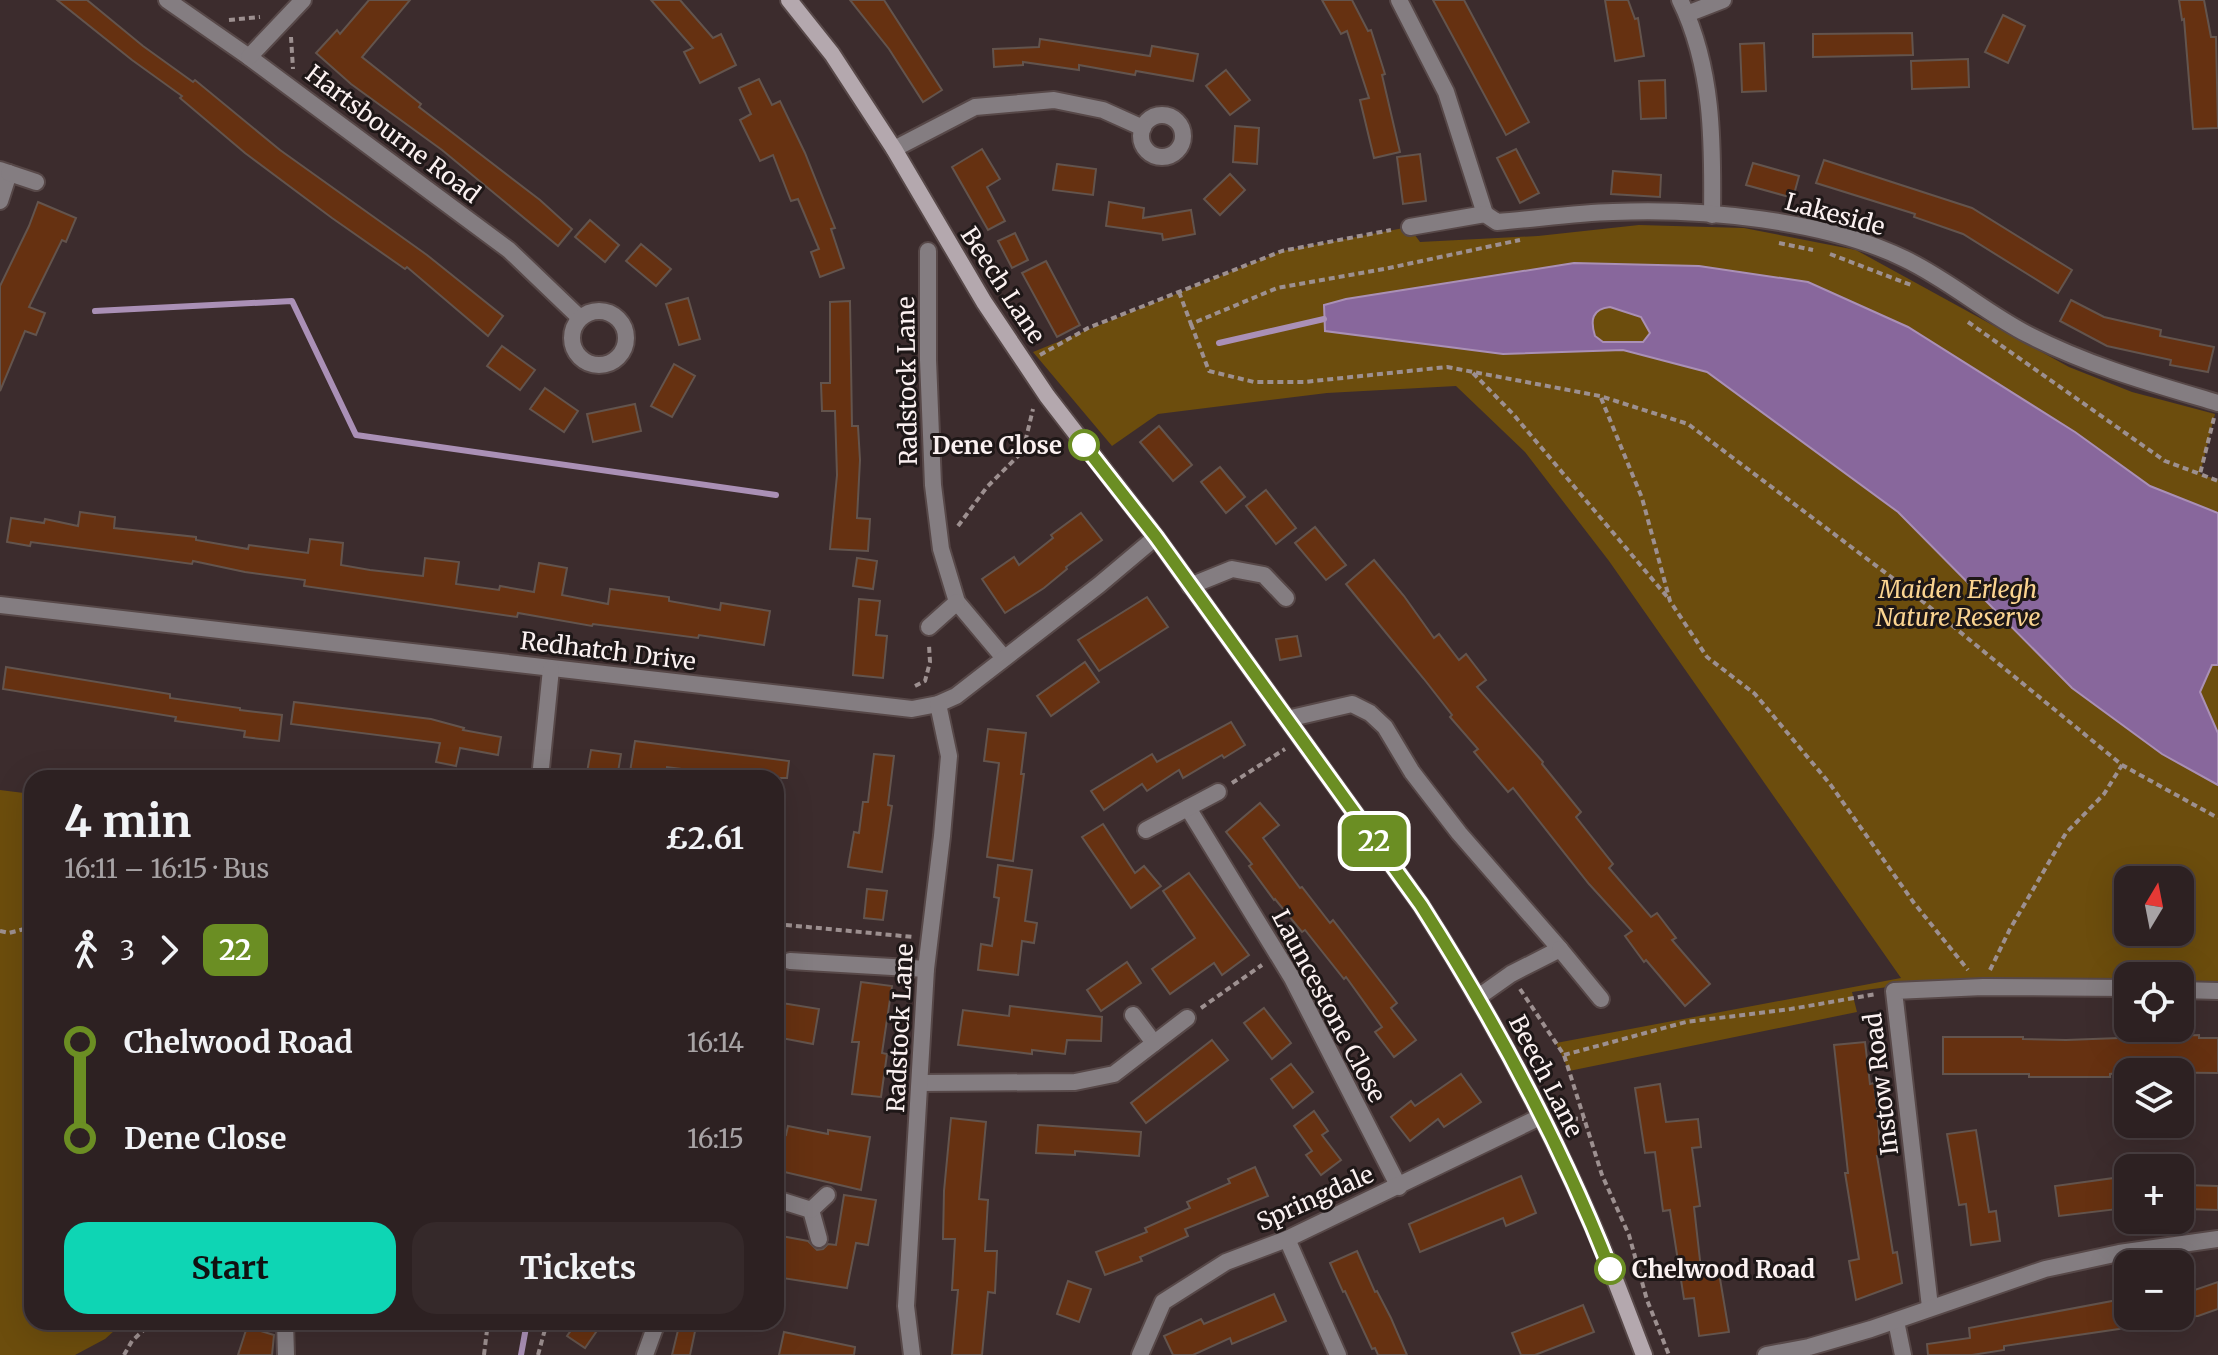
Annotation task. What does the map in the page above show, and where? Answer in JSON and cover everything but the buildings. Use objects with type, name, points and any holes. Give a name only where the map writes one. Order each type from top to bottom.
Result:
[{"type":"street","name":"Hartsbourne Road","points":[[167,0],[509,250],[580,318]]},
{"type":"street","points":[[249,57],[303,0]]},
{"type":"street","name":"Beech Lane","points":[[789,0],[832,54],[894,149],[984,302],[1047,396],[1156,537],[1421,905],[1477,998],[1540,1117],[1593,1224],[1644,1355]]},
{"type":"street","points":[[1399,0],[1446,92],[1485,214]]},
{"type":"street","points":[[1712,215],[1713,134],[1705,77],[1684,7],[1723,0]]},
{"type":"street","points":[[894,149],[975,107],[1054,100],[1103,110],[1143,128]]},
{"type":"street","points":[[0,201],[5,172],[36,182]]},
{"type":"street","name":"Lakeside","points":[[1410,227],[1485,214],[1497,222],[1614,212],[1712,215],[1782,223],[1849,238],[1905,259],[2027,334],[2105,370],[2216,408]]},
{"type":"street","name":"Radstock Lane","points":[[928,251],[933,485],[941,549],[957,602],[1004,658]]},
{"type":"street","name":"Redhatch Drive","points":[[0,605],[912,709],[938,704],[966,689],[1156,537]]},
{"type":"street","points":[[1190,586],[1232,569],[1264,575],[1286,598]]},
{"type":"street","points":[[929,627],[957,602]]},
{"type":"street","points":[[541,770],[551,669]]},
{"type":"street","name":"Radstock Lane","points":[[912,1355],[906,1306],[926,969],[949,756],[938,704]]},
{"type":"street","points":[[1287,719],[1352,704],[1370,713],[1385,727],[1412,772],[1459,833],[1601,999]]},
{"type":"street","points":[[1146,830],[1218,792]]},
{"type":"street","name":"Launcestone Close","points":[[1188,808],[1277,954],[1399,1187]]},
{"type":"street","name":"Beech Lane","points":[[1477,998],[1511,974],[1560,949]]},
{"type":"street","points":[[790,961],[926,969]]},
{"type":"street","name":"Instow Road","points":[[1930,1307],[1894,991],[1983,987],[2114,988]]},
{"type":"street","points":[[2194,990],[2218,991]]},
{"type":"street","points":[[1133,1015],[1154,1043]]},
{"type":"street","points":[[921,1083],[1075,1082],[1114,1074],[1187,1018]]},
{"type":"street","name":"Springdale","points":[[1140,1355],[1163,1302],[1226,1262],[1287,1239],[1540,1117]]},
{"type":"street","points":[[811,1210],[827,1195]]},
{"type":"street","points":[[784,1202],[811,1210]]},
{"type":"street","points":[[811,1210],[819,1239]]},
{"type":"street","points":[[1287,1239],[1338,1355]]},
{"type":"street","points":[[1766,1355],[1809,1347],[1896,1321],[2045,1269],[2119,1253],[2218,1239]]},
{"type":"street","points":[[1896,1321],[1903,1355]]},
{"type":"street","points":[[285,1330],[286,1355]]},
{"type":"street","points":[[645,1355],[654,1330]]},
{"type":"path","points":[[1037,357],[1088,328],[1282,251],[1410,227]]},
{"type":"path","points":[[1191,324],[1277,288],[1524,240]]},
{"type":"path","points":[[1771,242],[1814,250]]},
{"type":"path","points":[[1828,253],[1915,287]]},
{"type":"path","points":[[1179,292],[1209,371],[1254,382],[1304,382],[1447,367],[1600,396],[1688,424],[1915,595],[2122,765],[2218,818]]},
{"type":"path","points":[[1967,321],[2165,461],[2218,481]]},
{"type":"path","points":[[1472,372],[1513,414],[1670,601],[1707,657],[1755,694],[1830,784],[1914,903],[1983,987],[2010,929],[2066,833],[2104,794],[2122,765]]},
{"type":"path","points":[[1600,396],[1642,498],[1670,601]]},
{"type":"path","points":[[956,529],[987,487],[1023,451],[1034,406]]},
{"type":"path","points":[[2200,474],[2216,408]]},
{"type":"path","points":[[915,686],[925,681],[930,662],[929,627]]},
{"type":"path","points":[[1218,792],[1300,739]]},
{"type":"path","points":[[784,925],[929,939]]},
{"type":"path","points":[[0,931],[9,933],[24,929]]},
{"type":"path","points":[[1187,1018],[1277,954]]},
{"type":"path","points":[[1511,974],[1564,1055],[1602,1175],[1629,1235],[1647,1300],[1669,1355]]},
{"type":"path","points":[[1564,1055],[1686,1022],[1778,1011],[1894,991]]},
{"type":"path","points":[[124,1355],[144,1330]]},
{"type":"path","points":[[484,1355],[487,1330]]},
{"type":"path","points":[[538,1355],[545,1330]]},
{"type":"green space","name":"Maiden Erlegh Nature Reserve","points":[[1639,225],[1744,228],[1856,250],[2069,367],[2132,392],[2215,414],[2200,474],[2218,480],[2218,986],[2194,985],[2194,962],[2114,962],[2114,984],[1990,982],[1886,987],[1852,992],[1857,1012],[1569,1071],[1556,1043],[1901,978],[1609,561],[1525,452],[1456,386],[1327,393],[1158,414],[1112,446],[1033,352],[1282,251],[1409,227],[1420,242],[1538,236]]},
{"type":"green space","points":[[0,790],[24,793],[24,1330],[115,1330],[75,1355],[0,1355]]},
{"type":"shaded area","points":[[1574,263],[1699,266],[1808,282],[1908,327],[2075,432],[2150,486],[2218,513],[2218,665],[2212,665],[2200,692],[2218,733],[2218,785],[2162,754],[2072,688],[1898,512],[1707,372],[1623,350],[1503,354],[1325,331],[1324,305]],"holes":[[[1610,307],[1641,317],[1650,333],[1643,342],[1603,342],[1595,336],[1594,316],[1599,310]]]},
{"type":"waterway","points":[[95,311],[292,301],[356,435],[776,495]]},
{"type":"waterway","points":[[1219,343],[1324,319]]},
{"type":"waterway","points":[[521,1355],[526,1330]]},
{"type":"bus line","name":"22","points":[[1084,445],[1156,537],[1421,905],[1453,955],[1557,1148],[1593,1224],[1610,1269]]},
{"type":"place","name":"Dene Close","points":[[1084,445]]},
{"type":"place","name":"Chelwood Road","points":[[1610,1269]]}]
